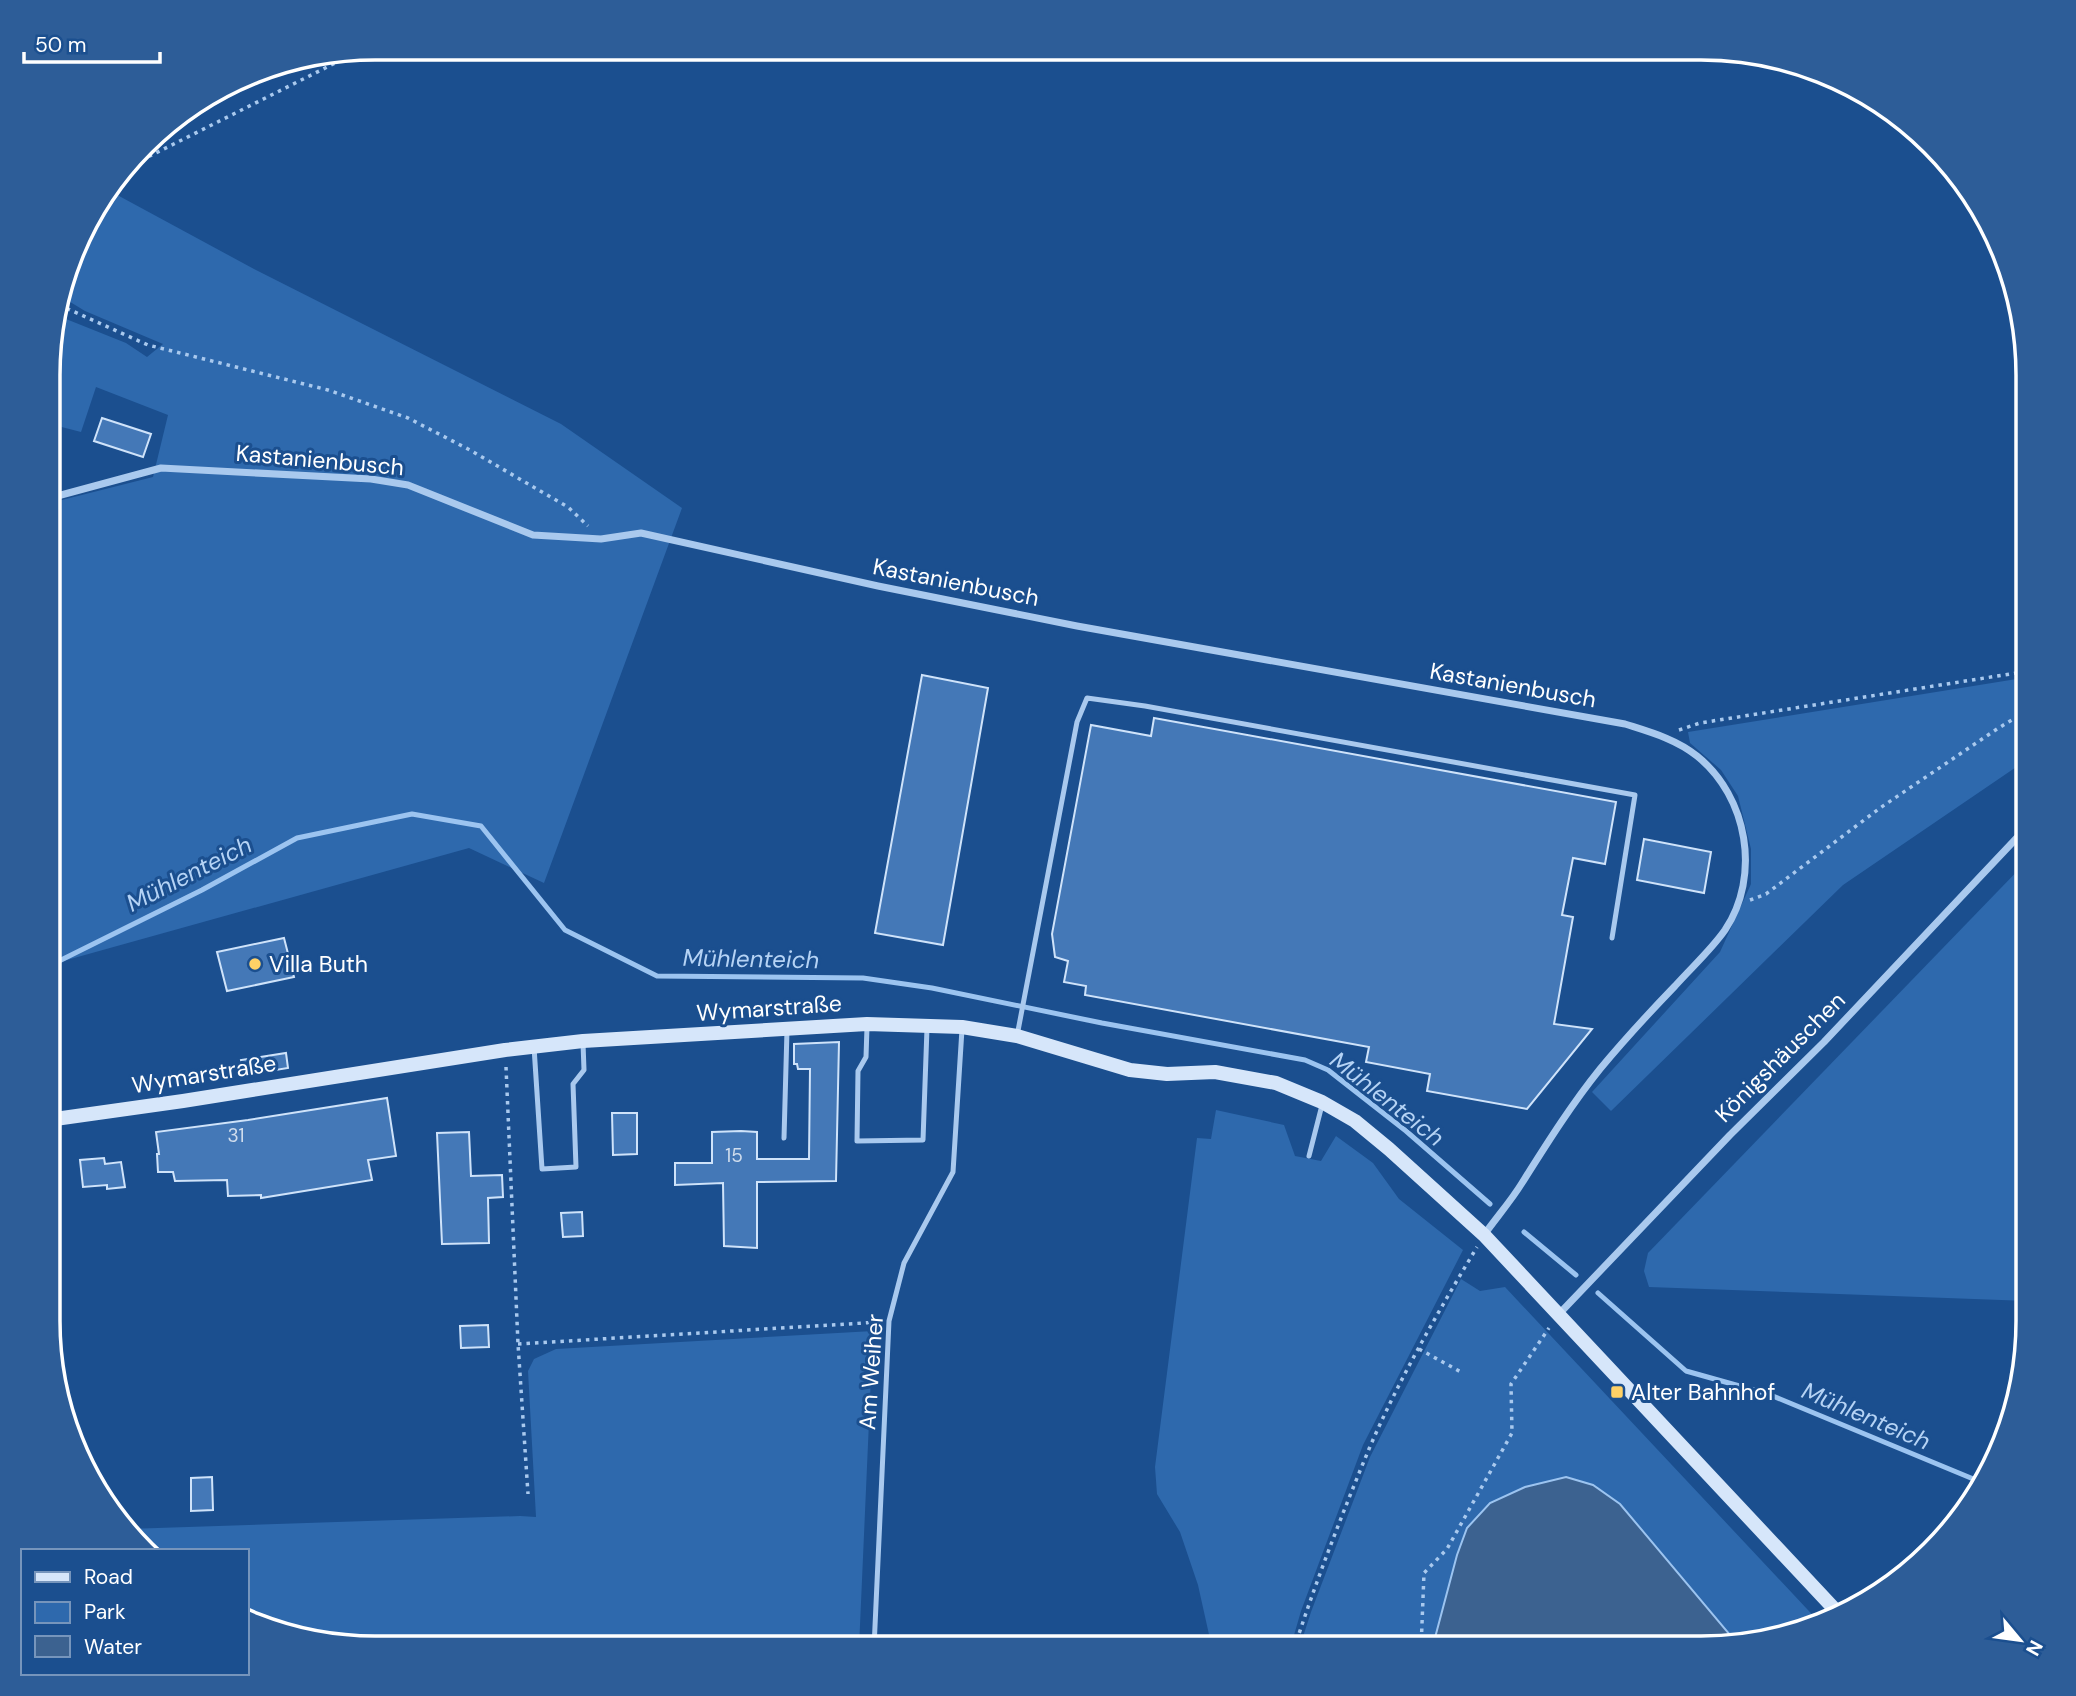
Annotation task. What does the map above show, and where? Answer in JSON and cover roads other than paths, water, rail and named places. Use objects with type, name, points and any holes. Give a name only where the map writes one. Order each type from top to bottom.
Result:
[{"type":"main road","name":"Wymarstraße","points":[[60,1118],[505,1050],[583,1041],[867,1024],[962,1027],[1017,1036],[1130,1070],[1167,1074],[1230,1074],[1276,1083],[1322,1102],[1355,1121],[1390,1149],[1484,1235],[1833,1607]]},
{"type":"street","name":"Kastanienbusch","points":[[60,495],[161,468],[371,479],[408,485],[533,534],[601,539],[641,533],[878,586],[1063,623],[1625,724],[1664,737],[1706,764],[1732,802],[1741,825],[1745,852],[1744,879],[1738,901],[1719,937],[1595,1076],[1484,1235]]},
{"type":"street","name":"Königshäuschen","points":[[1559,1314],[2016,839]]},
{"type":"lane","points":[[1017,1036],[1077,722],[1087,698],[1145,706],[1636,795],[1612,938]]},
{"type":"lane","points":[[867,1024],[866,1057],[858,1071],[857,1141],[923,1140],[928,1026]]},
{"type":"lane","name":"Am Weiher","points":[[875,1636],[889,1321],[904,1263],[953,1172],[962,1027]]},
{"type":"lane","points":[[784,1138],[787,1030]]},
{"type":"lane","points":[[534,1047],[542,1169],[576,1167],[573,1084],[584,1070],[583,1041]]},
{"type":"lane","points":[[1310,1156],[1322,1102]]},
{"type":"water","points":[[1566,1477],[1593,1485],[1620,1504],[1730,1635],[1435,1636],[1467,1528],[1490,1503],[1525,1487]]},
{"type":"waterway","name":"Mühlenteich","points":[[60,961],[202,890],[297,838],[412,814],[481,826],[565,930],[657,976],[863,978],[932,988],[1102,1023],[1305,1060],[1328,1070],[1406,1131],[1490,1204]]},
{"type":"waterway","name":"Mühlenteich","points":[[1524,1232],[1576,1275]]},
{"type":"waterway","name":"Mühlenteich","points":[[1598,1293],[1686,1371],[1768,1394],[1974,1479]]},
{"type":"place","name":"Villa Buth","points":[[255,964]]},
{"type":"place","name":"Alter Bahnhof","points":[[1617,1392]]}]
